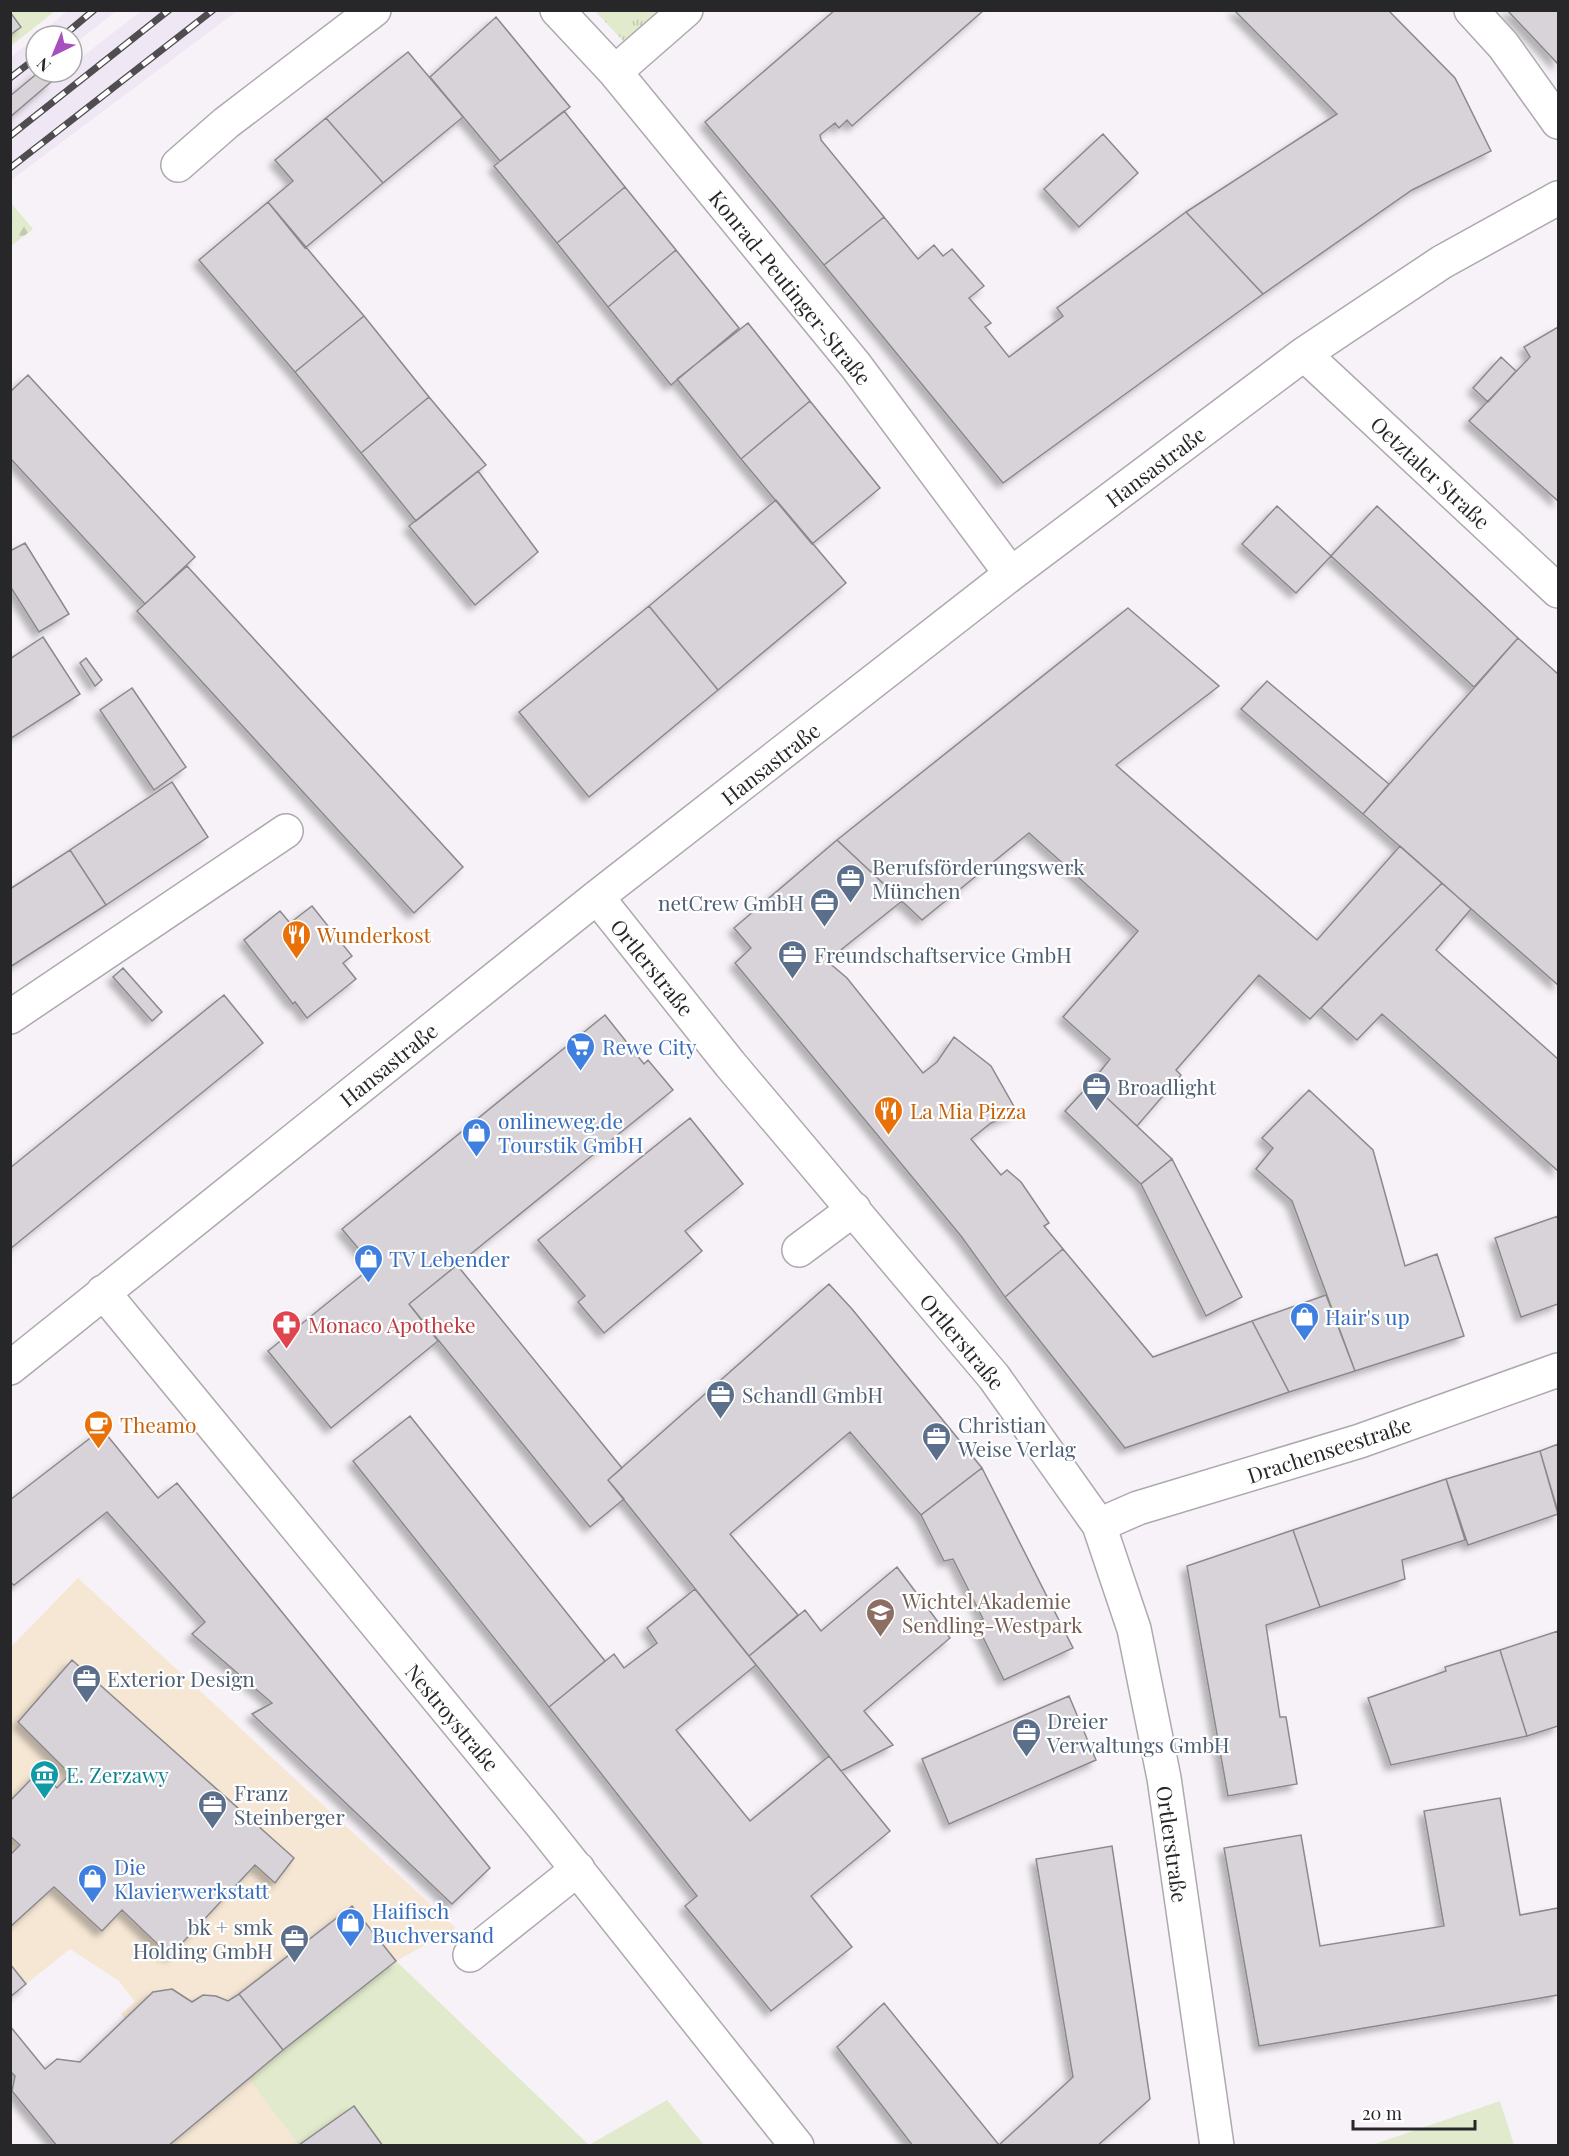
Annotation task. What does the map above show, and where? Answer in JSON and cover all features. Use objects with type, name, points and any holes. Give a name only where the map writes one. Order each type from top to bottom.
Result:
[{"type":"street","points":[[178,165],[226,123],[374,10]]},
{"type":"street","name":"Konrad-Peutinger-Straße","points":[[556,10],[615,72],[856,366],[1011,574]]},
{"type":"street","points":[[615,72],[686,10]]},
{"type":"street","points":[[1471,10],[1503,45],[1558,122]]},
{"type":"street","name":"Hansastraße","points":[[10,1368],[597,897],[1011,574],[1304,354],[1442,262],[1558,198]]},
{"type":"street","name":"Oetztaler Straße","points":[[1304,354],[1558,591]]},
{"type":"street","points":[[10,1017],[286,831]]},
{"type":"street","name":"Ortlerstraße","points":[[597,897],[730,1064],[994,1377],[1099,1525],[1134,1629],[1164,1778],[1217,2145]]},
{"type":"street","points":[[800,1250],[854,1209]]},
{"type":"street","name":"Nestroystraße","points":[[103,1292],[578,1869],[797,2145]]},
{"type":"street","name":"Drachenseestraße","points":[[1099,1525],[1138,1508],[1360,1441],[1558,1370]]},
{"type":"street","points":[[470,1955],[578,1869]]},
{"type":"shaded area","points":[[69,10],[116,10],[84,36],[84,24],[52,24]]},
{"type":"shaded area","points":[[141,11],[237,11],[11,180],[11,117],[50,84],[84,84],[84,56]]},
{"type":"shaded area","points":[[24,47],[25,84],[11,96],[10,58]]},
{"type":"shaded area","points":[[78,1578],[456,1928],[396,1961],[248,2078],[300,2145],[168,2145],[159,2061],[121,2014],[135,2002],[119,1981],[70,1949],[26,1984],[11,1964],[10,1648]]},
{"type":"green space","points":[[11,11],[55,11],[39,24],[24,24],[24,36],[11,46]]},
{"type":"green space","points":[[595,11],[669,11],[628,46]]},
{"type":"green space","points":[[11,203],[33,229],[10,246]]},
{"type":"green space","points":[[396,1961],[589,2145],[383,2145],[354,2106],[299,2145],[248,2078]]},
{"type":"green space","points":[[667,2100],[704,2145],[589,2145]]},
{"type":"green space","points":[[1500,2101],[1514,2145],[1372,2145]]},
{"type":"building","points":[[835,10],[984,10],[852,126],[847,120],[839,128],[835,123],[820,135],[821,140],[884,217],[824,265],[705,122]]},
{"type":"building","points":[[1234,10],[1388,10],[1455,78],[1491,151],[1412,190],[1263,294],[1186,212],[1337,114]]},
{"type":"building","points":[[1507,10],[1558,10],[1558,64]]},
{"type":"building","points":[[10,12],[21,27],[10,35]]},
{"type":"building","points":[[496,17],[570,107],[500,161],[430,77]]},
{"type":"building","points":[[408,52],[463,117],[383,183],[326,118]]},
{"type":"building","points":[[24,84],[49,84],[10,117],[10,96]]},
{"type":"building","points":[[564,111],[625,187],[557,243],[494,166]]},
{"type":"building","points":[[326,118],[383,183],[305,248],[268,202],[293,181],[275,160]]},
{"type":"building","points":[[1103,134],[1138,173],[1079,227],[1044,189]]},
{"type":"building","points":[[625,187],[676,250],[608,307],[557,243]]},
{"type":"building","points":[[268,202],[364,316],[295,372],[199,260]]},
{"type":"building","points":[[1186,212],[1263,294],[1003,483],[824,265],[884,217],[918,259],[934,245],[943,256],[952,249],[984,286],[969,298],[991,323],[985,327],[1009,357],[1063,316],[1057,308]]},
{"type":"building","points":[[676,250],[739,328],[671,385],[608,307]]},
{"type":"building","points":[[364,316],[429,397],[361,453],[295,372]]},
{"type":"building","points":[[748,323],[810,401],[741,459],[677,379]]},
{"type":"building","points":[[1558,327],[1558,501],[1469,421],[1530,357],[1524,347]]},
{"type":"building","points":[[1501,357],[1516,371],[1488,402],[1473,388]]},
{"type":"building","points":[[28,375],[195,557],[145,604],[10,458],[10,392]]},
{"type":"building","points":[[429,397],[486,465],[416,521],[361,453]]},
{"type":"building","points":[[810,401],[880,488],[812,544],[741,459]]},
{"type":"building","points":[[478,471],[538,552],[475,605],[409,526]]},
{"type":"building","points":[[776,500],[846,583],[718,690],[649,606]]},
{"type":"building","points":[[1277,506],[1331,556],[1296,593],[1242,544]]},
{"type":"building","points":[[1377,506],[1518,638],[1474,687],[1331,556]]},
{"type":"building","points":[[25,543],[69,614],[39,632],[10,586],[10,551]]},
{"type":"building","points":[[187,566],[463,867],[414,913],[137,611]]},
{"type":"building","points":[[649,606],[718,690],[589,797],[519,712]]},
{"type":"building","points":[[1128,608],[1219,686],[1116,765],[1317,940],[1400,846],[1442,883],[1310,1019],[1259,975],[1176,1070],[1181,1075],[1137,1126],[1091,1083],[1110,1059],[1063,1017],[1138,931],[1029,833],[922,920],[837,840]]},
{"type":"building","points":[[43,637],[80,694],[10,739],[10,659]]},
{"type":"building","points":[[1518,638],[1558,674],[1558,985],[1363,814]]},
{"type":"building","points":[[86,658],[102,680],[95,686],[80,663]]},
{"type":"building","points":[[1267,681],[1389,784],[1363,814],[1241,709]]},
{"type":"building","points":[[132,688],[186,767],[154,790],[100,710]]},
{"type":"building","points":[[172,782],[208,837],[106,905],[70,850]]},
{"type":"building","points":[[837,840],[902,901],[827,961],[847,978],[923,1073],[937,1062],[954,1037],[991,1066],[1017,1112],[991,1123],[971,1139],[1001,1175],[1007,1170],[1021,1182],[1049,1223],[1044,1226],[1063,1249],[1005,1297],[961,1236],[735,963],[751,948],[734,928]]},
{"type":"building","points":[[70,850],[106,905],[10,967],[10,889]]},
{"type":"building","points":[[1442,883],[1471,909],[1436,950],[1558,1059],[1558,1171],[1382,1014],[1357,1040],[1321,1008]]},
{"type":"building","points":[[312,906],[352,956],[343,963],[356,979],[307,1018],[295,1002],[293,1004],[244,940],[280,911],[290,923]]},
{"type":"building","points":[[123,968],[162,1012],[152,1021],[113,977]]},
{"type":"building","points":[[224,995],[263,1043],[10,1249],[10,1168]]},
{"type":"building","points":[[605,1015],[644,1064],[648,1060],[673,1090],[409,1304],[438,1341],[331,1428],[268,1351],[373,1266],[342,1229]]},
{"type":"building","points":[[1091,1083],[1172,1159],[1141,1184],[1065,1111]]},
{"type":"building","points":[[1309,1090],[1373,1150],[1405,1266],[1437,1254],[1464,1336],[1355,1371],[1292,1201],[1256,1169],[1273,1148],[1262,1138]]},
{"type":"building","points":[[690,1118],[743,1184],[685,1231],[702,1251],[604,1333],[578,1302],[585,1296],[538,1240]]},
{"type":"building","points":[[1172,1159],[1242,1297],[1206,1316],[1141,1184]]},
{"type":"building","points":[[1558,1216],[1558,1304],[1521,1317],[1495,1238]]},
{"type":"building","points":[[1063,1249],[1153,1357],[1252,1321],[1289,1392],[1125,1448],[1005,1297]]},
{"type":"building","points":[[457,1265],[622,1468],[608,1480],[624,1499],[590,1527],[409,1304]]},
{"type":"building","points":[[829,1284],[982,1468],[921,1515],[850,1432],[730,1534],[798,1615],[749,1656],[608,1480]]},
{"type":"building","points":[[1326,1295],[1355,1371],[1289,1392],[1252,1321]]},
{"type":"building","points":[[410,1416],[605,1661],[549,1707],[353,1461]]},
{"type":"building","points":[[102,1429],[158,1498],[177,1483],[490,1868],[452,1904],[252,1714],[272,1703],[192,1634],[205,1622],[107,1512],[14,1585],[10,1582],[10,1500]]},
{"type":"building","points":[[1558,1444],[1558,1512],[1540,1451]]},
{"type":"building","points":[[1540,1451],[1558,1514],[1468,1545],[1446,1479]]},
{"type":"building","points":[[982,1468],[1073,1648],[1004,1680],[976,1623],[983,1619],[953,1559],[944,1561],[921,1515]]},
{"type":"building","points":[[1446,1479],[1465,1540],[1402,1560],[1405,1579],[1320,1607],[1293,1530]]},
{"type":"building","points":[[1293,1530],[1320,1607],[1266,1625],[1280,1717],[1286,1717],[1297,1784],[1228,1796],[1187,1566]]},
{"type":"building","points":[[897,1567],[950,1638],[864,1711],[893,1745],[841,1771],[749,1656],[805,1610],[821,1631]]},
{"type":"building","points":[[695,1589],[756,1665],[676,1730],[750,1821],[829,1756],[890,1831],[811,1896],[852,1947],[771,2011],[685,1906],[697,1896],[549,1707],[614,1654],[624,1668],[657,1643],[647,1628]]},
{"type":"building","points":[[1558,1631],[1558,1726],[1527,1736],[1500,1650]]},
{"type":"building","points":[[1500,1650],[1527,1736],[1391,1765],[1368,1698],[1446,1671],[1445,1667]]},
{"type":"building","points":[[72,1660],[294,1858],[275,1883],[255,1865],[170,1956],[122,1910],[102,1931],[54,1887],[10,1927],[10,1855],[20,1845],[10,1836],[10,1801],[40,1770],[57,1788],[70,1774],[18,1722]]},
{"type":"building","points":[[1069,1696],[1096,1760],[949,1824],[922,1759]]},
{"type":"building","points":[[1500,1798],[1520,1915],[1558,1908],[1558,1995],[1259,2046],[1224,1848],[1301,1835],[1320,1946],[1444,1926],[1424,1811]]},
{"type":"building","points":[[1112,1846],[1150,2099],[1097,2146],[913,2146],[837,2047],[884,2003],[999,2145],[1073,2077],[1036,1859]]},
{"type":"building","points":[[352,1906],[396,1961],[283,2050],[239,1994]]},
{"type":"building","points":[[10,1964],[26,1984],[10,1997]]},
{"type":"building","points":[[172,1989],[192,2002],[203,1995],[216,1996],[228,2001],[239,1994],[283,2050],[168,2146],[57,2146],[12,2091],[15,2076],[10,2071],[10,2026],[45,2069],[57,2059],[80,2062],[153,1992]]},
{"type":"building","points":[[354,2106],[383,2146],[299,2145]]},
{"type":"railway","points":[[77,24],[94,10]]},
{"type":"railway","points":[[10,136],[169,10]]},
{"type":"railway","points":[[10,168],[213,10]]},
{"type":"railway","points":[[10,78],[24,67]]},
{"type":"place","name":"Berufsförderungswerk München","points":[[851,904]]},
{"type":"place","name":"netCrew GmbH","points":[[825,928]]},
{"type":"place","name":"Wunderkost","points":[[296,960]]},
{"type":"place","name":"Freundschaftservice GmbH","points":[[793,980]]},
{"type":"place","name":"Rewe City","points":[[581,1072]]},
{"type":"place","name":"Broadlight","points":[[1096,1112]]},
{"type":"place","name":"La Mia Pizza","points":[[889,1136]]},
{"type":"place","name":"onlineweg.de Tourstik GmbH","points":[[477,1158]]},
{"type":"place","name":"TV Lebender","points":[[368,1284]]},
{"type":"place","name":"Hair's up","points":[[1304,1342]]},
{"type":"place","name":"Monaco Apotheke","points":[[287,1350]]},
{"type":"place","name":"Schandl GmbH","points":[[721,1420]]},
{"type":"place","name":"Theamo","points":[[99,1450]]},
{"type":"place","name":"Christian Weise Verlag","points":[[937,1462]]},
{"type":"place","name":"Wichtel Akademie Sendling-Westpark","points":[[881,1638]]},
{"type":"place","name":"Exterior Design","points":[[86,1704]]},
{"type":"place","name":"Dreier Verwaltungs GmbH","points":[[1026,1758]]},
{"type":"place","name":"E. Zerzawy","points":[[45,1800]]},
{"type":"place","name":"Franz Steinberger","points":[[213,1830]]},
{"type":"place","name":"Die Klavierwerkstatt","points":[[93,1904]]},
{"type":"place","name":"Haifisch Buchversand","points":[[351,1948]]},
{"type":"place","name":"bk + smk Holding GmbH","points":[[294,1964]]}]
